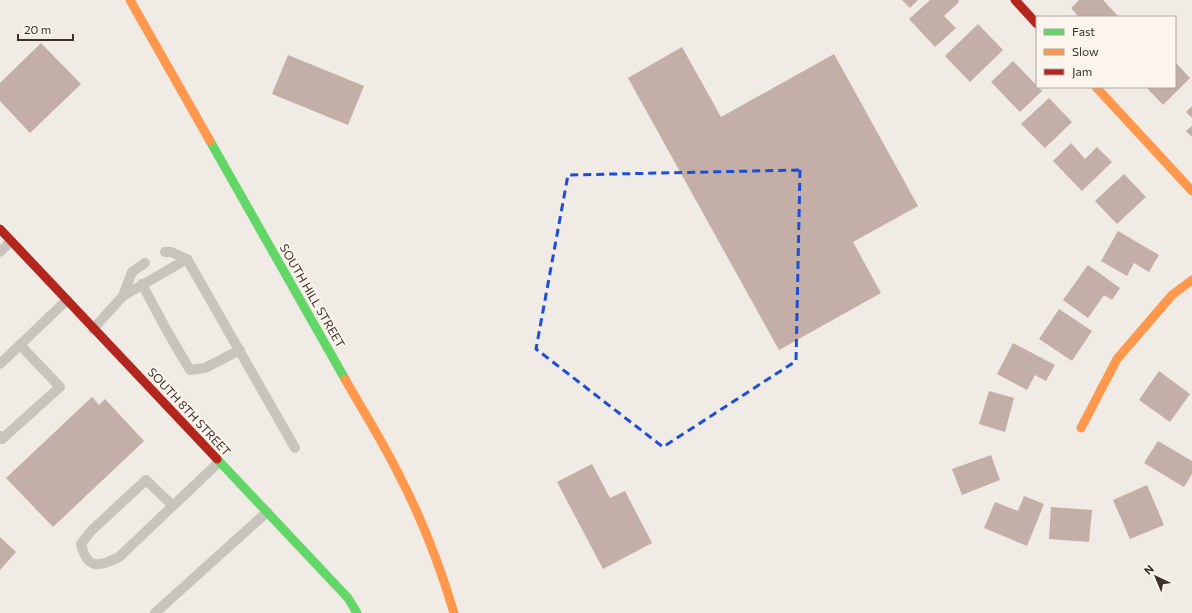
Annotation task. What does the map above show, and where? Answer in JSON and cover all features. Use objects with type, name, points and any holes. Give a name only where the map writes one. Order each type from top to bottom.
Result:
[{"type":"street","name":"SOUTH HILL STREET","points":[[130,0],[399,474],[435,553],[454,613]]},
{"type":"street","points":[[1015,0],[1036,23]]},
{"type":"street","points":[[1097,88],[1192,191]]},
{"type":"street","name":"SOUTH 8TH STREET","points":[[0,229],[348,598],[357,613]]},
{"type":"street","points":[[1081,428],[1116,359],[1172,295],[1192,280]]},
{"type":"lane","points":[[0,252],[11,242]]},
{"type":"lane","points":[[165,252],[171,252],[187,259],[295,448]]},
{"type":"lane","points":[[93,328],[124,296],[142,284],[187,259]]},
{"type":"lane","points":[[124,296],[132,272],[144,263]]},
{"type":"lane","points":[[142,284],[190,370],[205,368],[240,350]]},
{"type":"lane","points":[[0,364],[67,300]]},
{"type":"lane","points":[[0,436],[2,438],[60,387],[20,345]]},
{"type":"lane","points":[[173,506],[146,480],[91,531],[81,544],[84,556],[91,563],[103,565],[119,557],[173,506],[219,462]]},
{"type":"lane","points":[[155,613],[267,512]]},
{"type":"highlighted area","points":[[800,170],[796,361],[663,447],[536,349],[568,175]]},
{"type":"building","points":[[902,0],[918,0],[910,8]]},
{"type":"building","points":[[930,0],[958,0],[959,2],[944,16],[956,28],[935,47],[909,19]]},
{"type":"building","points":[[1079,0],[1103,0],[1118,16],[1078,16],[1071,8]]},
{"type":"building","points":[[978,24],[1003,50],[970,82],[945,56]]},
{"type":"building","points":[[41,43],[81,84],[30,133],[0,101],[0,83]]},
{"type":"building","points":[[682,47],[721,117],[834,54],[918,206],[853,242],[881,293],[779,350],[628,78]]},
{"type":"building","points":[[288,55],[364,86],[348,125],[272,94]]},
{"type":"building","points":[[1013,61],[1036,85],[1036,88],[1039,88],[1042,91],[1020,112],[991,82]]},
{"type":"building","points":[[1176,63],[1190,78],[1163,105],[1147,88],[1176,88]]},
{"type":"building","points":[[1049,98],[1072,122],[1045,148],[1021,124]]},
{"type":"building","points":[[1192,106],[1192,118],[1186,112]]},
{"type":"building","points":[[1192,126],[1192,137],[1186,131]]},
{"type":"building","points":[[1071,143],[1085,159],[1097,147],[1112,162],[1082,191],[1053,161]]},
{"type":"building","points":[[1124,174],[1146,197],[1117,224],[1095,201]]},
{"type":"building","points":[[1118,231],[1159,255],[1149,272],[1134,263],[1127,276],[1101,261]]},
{"type":"building","points":[[1088,265],[1120,288],[1112,300],[1104,295],[1088,318],[1063,300]]},
{"type":"building","points":[[1059,309],[1092,331],[1072,361],[1039,339]]},
{"type":"building","points":[[1013,343],[1055,365],[1046,381],[1035,375],[1027,390],[997,374]]},
{"type":"building","points":[[1159,371],[1190,394],[1170,422],[1139,400]]},
{"type":"building","points":[[989,391],[1014,398],[1005,432],[979,424]]},
{"type":"building","points":[[92,397],[99,405],[105,399],[144,441],[53,527],[6,478]]},
{"type":"building","points":[[1158,441],[1192,461],[1192,474],[1184,487],[1144,463]]},
{"type":"building","points":[[991,455],[1000,480],[962,495],[952,469]]},
{"type":"building","points":[[592,464],[610,498],[625,491],[652,543],[603,569],[557,482]]},
{"type":"building","points":[[1147,485],[1164,525],[1130,539],[1113,500]]},
{"type":"building","points":[[1024,496],[1044,504],[1027,546],[984,528],[995,502],[1018,511]]},
{"type":"building","points":[[1051,507],[1092,510],[1089,542],[1049,539]]},
{"type":"building","points":[[0,537],[16,552],[0,570]]},
{"type":"traffic: fast","points":[[210,141],[345,379]]},
{"type":"traffic: fast","points":[[217,459],[348,598],[357,613]]},
{"type":"traffic: slow","points":[[130,0],[210,141]]},
{"type":"traffic: slow","points":[[1097,88],[1192,191]]},
{"type":"traffic: slow","points":[[1081,428],[1117,359],[1172,295],[1192,280]]},
{"type":"traffic: slow","points":[[345,379],[386,451],[423,526],[437,560],[454,613]]},
{"type":"traffic: jam","points":[[1015,0],[1036,23]]},
{"type":"traffic: jam","points":[[0,229],[217,459]]}]
